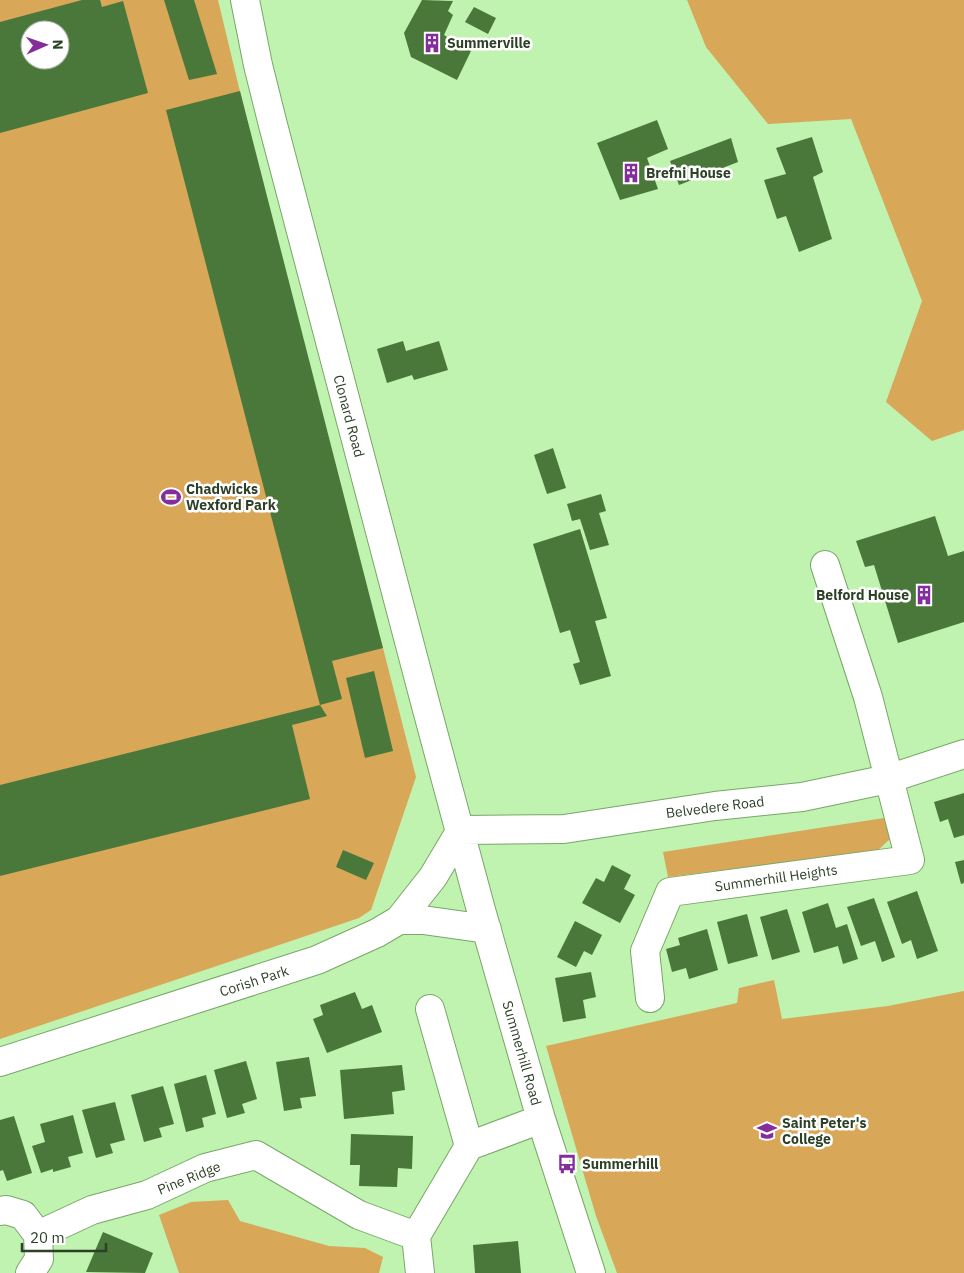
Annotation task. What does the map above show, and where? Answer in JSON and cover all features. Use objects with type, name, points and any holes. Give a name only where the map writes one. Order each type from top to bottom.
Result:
[{"type":"street","name":"Clonard Road","points":[[245,0],[258,65],[271,116],[460,830]]},
{"type":"street","points":[[825,565],[868,697],[888,779]]},
{"type":"street","name":"Belvedere Road","points":[[460,830],[564,829],[715,806],[802,797],[888,779],[964,754]]},
{"type":"street","name":"Summerhill Heights","points":[[650,998],[645,951],[670,892],[910,860],[888,779]]},
{"type":"street","name":"Corish Park","points":[[0,1062],[317,960],[377,933],[399,920],[433,877],[460,830]]},
{"type":"street","name":"Summerhill Road","points":[[460,830],[542,1119],[591,1273]]},
{"type":"street","points":[[399,920],[423,920],[487,929]]},
{"type":"street","points":[[430,1009],[469,1146]]},
{"type":"street","points":[[420,1273],[416,1236],[469,1146],[542,1119]]},
{"type":"street","name":"Pine Ridge","points":[[38,1235],[92,1210],[147,1195],[205,1168],[256,1155],[359,1215],[416,1236]]},
{"type":"street","points":[[0,1211],[6,1210],[22,1215],[38,1235],[39,1259],[30,1273]]},
{"type":"shaded area","name":"Chadwicks Wexford Park","points":[[0,0],[218,0],[301,346],[416,777],[371,910],[359,918],[0,1039]]},
{"type":"shaded area","points":[[687,0],[964,0],[964,430],[932,441],[886,402],[922,301],[851,119],[768,124],[706,47]]},
{"type":"shaded area","points":[[884,818],[890,839],[877,851],[668,877],[663,852]]},
{"type":"shaded area","name":"Saint Peter's College","points":[[774,980],[782,1019],[888,1006],[964,991],[964,1273],[617,1273],[596,1216],[546,1046],[737,1003],[739,988]]},
{"type":"shaded area","points":[[228,1200],[240,1221],[329,1246],[365,1248],[383,1257],[379,1273],[179,1273],[159,1215],[191,1202]]},
{"type":"building","points":[[82,0],[100,0],[102,7],[123,1],[148,93],[0,133],[0,22]]},
{"type":"building","points":[[164,0],[194,0],[217,74],[189,80]]},
{"type":"building","name":"Summerville","points":[[422,0],[453,1],[448,11],[453,15],[444,35],[471,51],[457,80],[411,57],[404,33]]},
{"type":"building","points":[[474,7],[496,18],[488,34],[465,22]]},
{"type":"building","points":[[240,91],[383,648],[332,661],[342,699],[320,705],[166,110]]},
{"type":"building","name":"Brefni House","points":[[657,120],[668,149],[647,158],[658,189],[620,200],[597,143]]},
{"type":"building","points":[[812,137],[823,172],[813,177],[832,239],[799,252],[786,216],[777,219],[764,180],[786,174],[776,148]]},
{"type":"building","points":[[731,138],[738,162],[679,185],[670,161]]},
{"type":"building","points":[[403,341],[406,351],[439,341],[448,370],[414,380],[412,375],[387,383],[377,349]]},
{"type":"building","points":[[553,448],[566,488],[547,494],[534,455]]},
{"type":"building","points":[[601,494],[606,511],[599,513],[609,545],[590,550],[580,519],[572,521],[567,504]]},
{"type":"building","name":"Belford House","points":[[935,516],[948,556],[964,551],[964,622],[898,643],[874,565],[865,567],[856,541]]},
{"type":"building","points":[[580,529],[607,618],[595,621],[611,676],[580,685],[573,664],[580,662],[570,630],[560,633],[533,544]]},
{"type":"building","points":[[374,671],[393,751],[365,758],[346,678]]},
{"type":"building","points":[[320,705],[327,716],[292,725],[310,799],[0,876],[0,785]]},
{"type":"building","points":[[964,793],[964,835],[954,838],[948,819],[940,822],[934,802]]},
{"type":"building","points":[[343,850],[374,863],[366,880],[336,867]]},
{"type":"building","points":[[964,860],[964,883],[961,884],[955,862]]},
{"type":"building","points":[[612,865],[631,875],[624,889],[635,895],[620,923],[582,903],[596,878],[604,882]]},
{"type":"building","points":[[917,891],[938,951],[917,959],[911,940],[902,944],[887,902]]},
{"type":"building","points":[[874,898],[895,957],[882,962],[875,941],[861,946],[847,907]]},
{"type":"building","points":[[828,903],[836,928],[847,924],[858,959],[843,964],[838,946],[814,953],[802,912]]},
{"type":"building","points":[[787,909],[800,952],[772,960],[760,917]]},
{"type":"building","points":[[747,914],[758,956],[728,964],[717,922]]},
{"type":"building","points":[[575,921],[602,935],[592,955],[584,951],[576,967],[557,957]]},
{"type":"building","points":[[707,929],[718,970],[689,979],[686,968],[672,972],[666,949],[680,945],[678,938]]},
{"type":"building","points":[[591,972],[596,997],[583,1000],[586,1018],[563,1022],[555,978]]},
{"type":"building","points":[[355,992],[362,1009],[372,1005],[382,1032],[327,1053],[313,1019],[323,1015],[320,1005]]},
{"type":"building","points":[[309,1057],[316,1096],[300,1098],[302,1108],[284,1111],[276,1062]]},
{"type":"building","points":[[246,1061],[257,1099],[242,1104],[245,1113],[227,1118],[214,1070]]},
{"type":"building","points":[[402,1065],[405,1090],[392,1092],[394,1114],[344,1119],[340,1070]]},
{"type":"building","points":[[206,1075],[216,1114],[202,1118],[204,1127],[186,1132],[174,1084]]},
{"type":"building","points":[[163,1086],[174,1124],[159,1128],[162,1137],[144,1142],[131,1095]]},
{"type":"building","points":[[115,1102],[125,1140],[110,1144],[113,1153],[96,1158],[82,1110]]},
{"type":"building","points":[[73,1115],[83,1153],[68,1157],[71,1167],[53,1172],[53,1169],[41,1173],[32,1146],[45,1142],[40,1124]]},
{"type":"building","points":[[14,1116],[32,1173],[7,1181],[3,1170],[0,1171],[0,1120]]},
{"type":"building","points":[[351,1134],[413,1136],[412,1169],[398,1168],[397,1187],[359,1186],[360,1165],[350,1165]]},
{"type":"building","points":[[103,1232],[153,1253],[145,1273],[86,1272]]},
{"type":"building","points":[[518,1241],[521,1273],[475,1273],[473,1245]]},
{"type":"place","name":"Summerville","points":[[432,43]]},
{"type":"place","name":"Brefni House","points":[[631,173]]},
{"type":"place","name":"Chadwicks Wexford Park","points":[[171,497]]},
{"type":"place","name":"Belford House","points":[[924,595]]},
{"type":"place","name":"Saint Peter's College","points":[[767,1131]]},
{"type":"place","name":"Summerhill","points":[[567,1164]]}]
